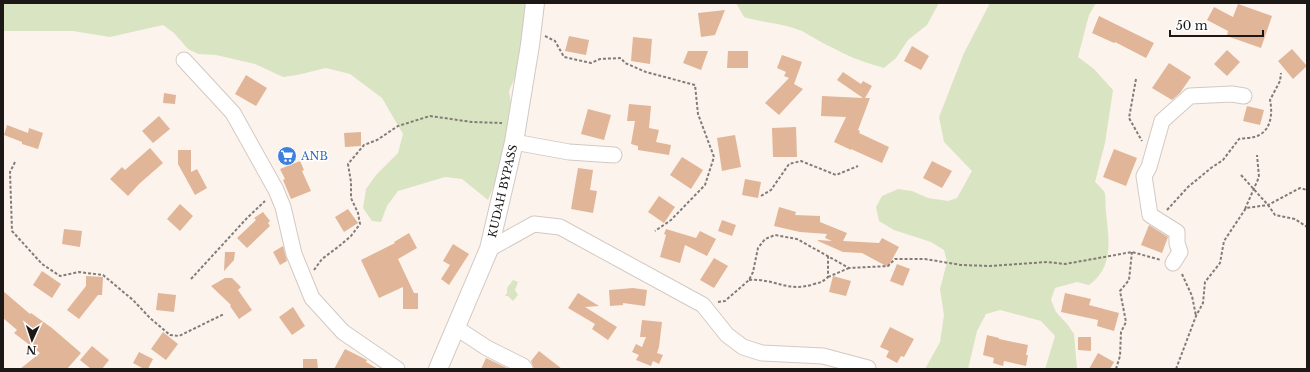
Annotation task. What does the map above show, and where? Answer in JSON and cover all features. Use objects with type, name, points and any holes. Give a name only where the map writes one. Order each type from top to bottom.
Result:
[{"type":"street","name":"KUDAH BYPASS","points":[[438,369],[489,248],[518,122],[535,3]]},
{"type":"street","points":[[184,60],[234,113],[276,190],[283,207],[294,254],[312,298],[343,332],[397,369]]},
{"type":"street","points":[[1173,263],[1180,252],[1177,232],[1150,215],[1144,176],[1150,163],[1162,121],[1190,96],[1232,94],[1244,96]]},
{"type":"street","points":[[514,142],[569,152],[614,155]]},
{"type":"street","points":[[489,248],[534,224],[560,227],[703,305],[727,335],[743,347],[762,353],[823,356],[868,368]]},
{"type":"street","points":[[455,328],[525,369]]},
{"type":"path","points":[[532,29],[555,40],[564,57],[591,63],[600,59],[621,58],[625,63],[646,72],[695,85],[698,114],[714,157],[705,185],[671,220],[655,231]]},
{"type":"path","points":[[1150,215],[1166,210],[1188,187],[1223,160],[1239,139],[1256,137],[1268,127],[1272,110],[1270,100],[1280,81],[1281,73]]},
{"type":"path","points":[[1136,79],[1129,118],[1140,138],[1150,163]]},
{"type":"path","points":[[305,282],[322,259],[351,236],[360,224],[358,213],[351,198],[352,182],[348,164],[364,145],[377,140],[398,126],[430,116],[472,122],[518,122]]},
{"type":"path","points":[[1176,369],[1196,316],[1204,303],[1205,282],[1220,263],[1224,241],[1243,212],[1259,177],[1257,155]]},
{"type":"path","points":[[761,196],[771,190],[790,164],[801,161],[836,175],[858,166]]},
{"type":"path","points":[[14,162],[10,172],[12,231],[42,264],[60,276],[79,272],[103,275],[133,300],[170,336],[178,336],[224,314]]},
{"type":"path","points":[[1241,175],[1275,215],[1295,219],[1307,227]]},
{"type":"path","points":[[1243,212],[1246,208],[1268,205],[1300,188],[1307,190]]},
{"type":"path","points":[[190,279],[247,218],[276,190]]},
{"type":"path","points":[[703,305],[724,301],[749,280],[753,272],[758,248],[765,239],[775,235],[797,239],[849,268]]},
{"type":"path","points":[[749,280],[765,280],[794,288],[816,284],[849,268],[888,266],[896,259],[925,259],[961,265],[990,266],[1047,262],[1065,264],[1132,252],[1173,263],[1182,273],[1192,296],[1196,316]]},
{"type":"path","points":[[1116,369],[1120,356],[1121,332],[1126,322],[1120,291],[1129,280],[1132,252]]},
{"type":"path","points":[[828,256],[828,277]]},
{"type":"green space","points":[[3,3],[534,3],[517,73],[509,91],[512,110],[495,183],[488,200],[462,179],[445,177],[398,191],[387,206],[381,222],[372,221],[363,208],[366,189],[376,175],[398,153],[403,134],[382,98],[350,74],[326,68],[283,77],[255,64],[216,55],[198,54],[188,49],[174,33],[163,25],[110,37],[73,31],[3,31]]},
{"type":"green space","points":[[736,3],[939,3],[927,25],[908,40],[896,58],[884,68],[847,55],[795,28],[744,17]]},
{"type":"green space","points":[[990,3],[1096,3],[1089,15],[1078,57],[1094,69],[1113,90],[1105,143],[1095,182],[1105,194],[1109,243],[1108,252],[1103,270],[1089,285],[1077,282],[1055,288],[1051,300],[1056,312],[1074,334],[1077,369],[1045,369],[1055,336],[1041,321],[1000,310],[986,314],[977,331],[968,369],[925,369],[940,342],[944,315],[940,289],[947,262],[944,250],[931,242],[894,230],[879,221],[876,207],[882,196],[898,189],[912,191],[928,198],[948,201],[957,198],[972,171],[944,142],[939,117],[964,53]]},
{"type":"green space","points":[[513,280],[518,282],[515,290],[518,295],[513,301],[508,296],[505,296],[507,293],[507,288]]},
{"type":"building","points":[[1238,4],[1272,16],[1261,48],[1227,36],[1228,31],[1207,20],[1214,7],[1233,17]]},
{"type":"building","points":[[725,10],[715,35],[701,37],[698,13]]},
{"type":"building","points":[[1099,16],[1154,43],[1146,58],[1115,42],[1114,43],[1092,33]]},
{"type":"building","points":[[569,36],[589,40],[586,55],[565,51]]},
{"type":"building","points":[[633,37],[652,39],[650,64],[631,61]]},
{"type":"building","points":[[912,46],[929,56],[921,70],[904,61]]},
{"type":"building","points":[[1292,49],[1307,66],[1293,79],[1278,61]]},
{"type":"building","points":[[1227,50],[1240,62],[1227,76],[1214,64]]},
{"type":"building","points":[[688,51],[708,51],[701,70],[683,63]]},
{"type":"building","points":[[728,51],[748,51],[748,68],[727,68]]},
{"type":"building","points":[[782,55],[802,62],[794,84],[803,89],[779,115],[765,103],[789,78],[784,76],[786,72],[777,68]]},
{"type":"building","points":[[1169,63],[1191,77],[1180,93],[1172,100],[1152,88]]},
{"type":"building","points":[[843,72],[861,84],[863,81],[872,86],[865,98],[870,98],[858,130],[860,131],[859,133],[889,147],[882,163],[834,142],[846,117],[821,116],[822,96],[863,98],[837,80]]},
{"type":"building","points":[[246,75],[267,88],[256,106],[235,94]]},
{"type":"building","points":[[164,93],[176,95],[175,104],[163,103]]},
{"type":"building","points":[[629,104],[651,106],[649,128],[659,130],[656,142],[671,145],[669,155],[638,150],[638,146],[631,144],[635,121],[627,121]]},
{"type":"building","points":[[1247,106],[1264,110],[1260,125],[1243,121]]},
{"type":"building","points":[[588,109],[611,115],[604,140],[581,134]]},
{"type":"building","points":[[159,116],[170,129],[153,143],[142,131]]},
{"type":"building","points":[[7,125],[28,133],[29,128],[43,133],[38,149],[22,144],[22,142],[4,135]]},
{"type":"building","points":[[796,127],[797,157],[773,157],[772,128]]},
{"type":"building","points":[[361,132],[361,146],[345,147],[344,133]]},
{"type":"building","points":[[735,135],[741,167],[722,171],[717,138]]},
{"type":"building","points":[[150,148],[163,163],[128,196],[110,179],[122,167],[125,170]]},
{"type":"building","points":[[1114,149],[1137,158],[1126,186],[1103,177]]},
{"type":"building","points":[[178,150],[191,150],[191,172],[197,169],[207,188],[195,195],[178,164]]},
{"type":"building","points":[[682,157],[703,170],[691,189],[670,175]]},
{"type":"building","points":[[300,161],[304,170],[302,171],[311,191],[291,199],[283,180],[285,179],[280,169]]},
{"type":"building","points":[[932,161],[952,171],[942,188],[923,178]]},
{"type":"building","points":[[578,168],[593,170],[590,190],[597,191],[593,213],[571,209]]},
{"type":"building","points":[[745,179],[761,182],[758,198],[742,195]]},
{"type":"building","points":[[659,196],[675,207],[664,223],[648,212]]},
{"type":"building","points":[[180,204],[193,216],[180,231],[167,219]]},
{"type":"building","points":[[779,207],[796,212],[795,215],[820,216],[820,222],[847,233],[843,241],[879,243],[882,238],[899,247],[888,267],[862,253],[843,252],[818,241],[832,241],[825,238],[827,234],[800,232],[774,226]]},
{"type":"building","points":[[348,209],[358,223],[344,232],[335,217]]},
{"type":"building","points":[[263,212],[270,221],[268,223],[270,226],[247,248],[237,238],[256,220],[254,218]]},
{"type":"building","points":[[722,220],[736,225],[732,236],[718,231]]},
{"type":"building","points":[[1149,225],[1168,237],[1162,253],[1141,245]]},
{"type":"building","points":[[64,229],[82,231],[80,247],[62,244]]},
{"type":"building","points":[[666,229],[696,238],[700,231],[716,239],[707,256],[685,245],[680,263],[660,257],[666,235],[664,234]]},
{"type":"building","points":[[409,233],[417,248],[398,259],[414,293],[418,293],[418,309],[403,309],[403,287],[379,298],[361,260],[395,243],[394,242]]},
{"type":"building","points":[[453,244],[469,254],[449,285],[441,279],[450,265],[443,261]]},
{"type":"building","points":[[283,246],[287,261],[280,265],[273,252]]},
{"type":"building","points":[[225,252],[235,252],[234,260],[224,271]]},
{"type":"building","points":[[714,258],[728,266],[714,288],[700,280]]},
{"type":"building","points":[[897,264],[910,269],[903,286],[890,281]]},
{"type":"building","points":[[42,271],[61,284],[52,298],[33,285]]},
{"type":"building","points":[[86,276],[103,277],[102,295],[98,295],[79,319],[67,310],[86,286]]},
{"type":"building","points":[[833,276],[851,281],[846,296],[829,292]]},
{"type":"building","points":[[225,278],[232,278],[241,287],[238,290],[252,310],[239,319],[230,306],[231,305],[211,286]]},
{"type":"building","points":[[633,288],[647,290],[645,306],[623,303],[623,305],[610,306],[609,290]]},
{"type":"building","points":[[3,291],[30,314],[31,313],[52,328],[81,353],[67,369],[20,369],[40,353],[14,333],[17,330],[3,318]]},
{"type":"building","points":[[158,293],[176,295],[174,312],[156,310]]},
{"type":"building","points":[[578,293],[599,306],[585,307],[617,327],[608,340],[592,329],[595,324],[568,308]]},
{"type":"building","points":[[1065,293],[1091,299],[1089,305],[1119,313],[1114,331],[1097,326],[1098,320],[1061,312]]},
{"type":"building","points":[[293,307],[305,326],[292,335],[279,317]]},
{"type":"building","points":[[642,320],[662,322],[657,353],[663,355],[659,364],[653,361],[651,366],[636,360],[639,355],[632,352],[636,344],[642,347],[646,337],[640,337]]},
{"type":"building","points":[[890,327],[914,339],[904,357],[901,356],[897,363],[886,357],[889,351],[880,347]]},
{"type":"building","points":[[163,332],[178,344],[166,360],[151,349]]},
{"type":"building","points":[[987,335],[1028,345],[1026,366],[1004,361],[1003,366],[993,363],[994,358],[983,355]]},
{"type":"building","points":[[1078,337],[1091,337],[1091,351],[1078,350]]},
{"type":"building","points":[[92,346],[109,360],[102,369],[91,369],[80,360]]},
{"type":"building","points":[[345,349],[367,360],[366,362],[378,369],[334,369]]},
{"type":"building","points":[[539,351],[562,369],[534,369],[531,361]]},
{"type":"building","points":[[139,352],[153,359],[148,369],[144,369],[133,363]]},
{"type":"building","points":[[1098,353],[1114,362],[1110,369],[1089,369]]},
{"type":"building","points":[[486,358],[509,369],[481,369]]},
{"type":"building","points":[[303,359],[317,359],[318,369],[303,369]]},
{"type":"place","name":"ANB","points":[[287,156]]}]
